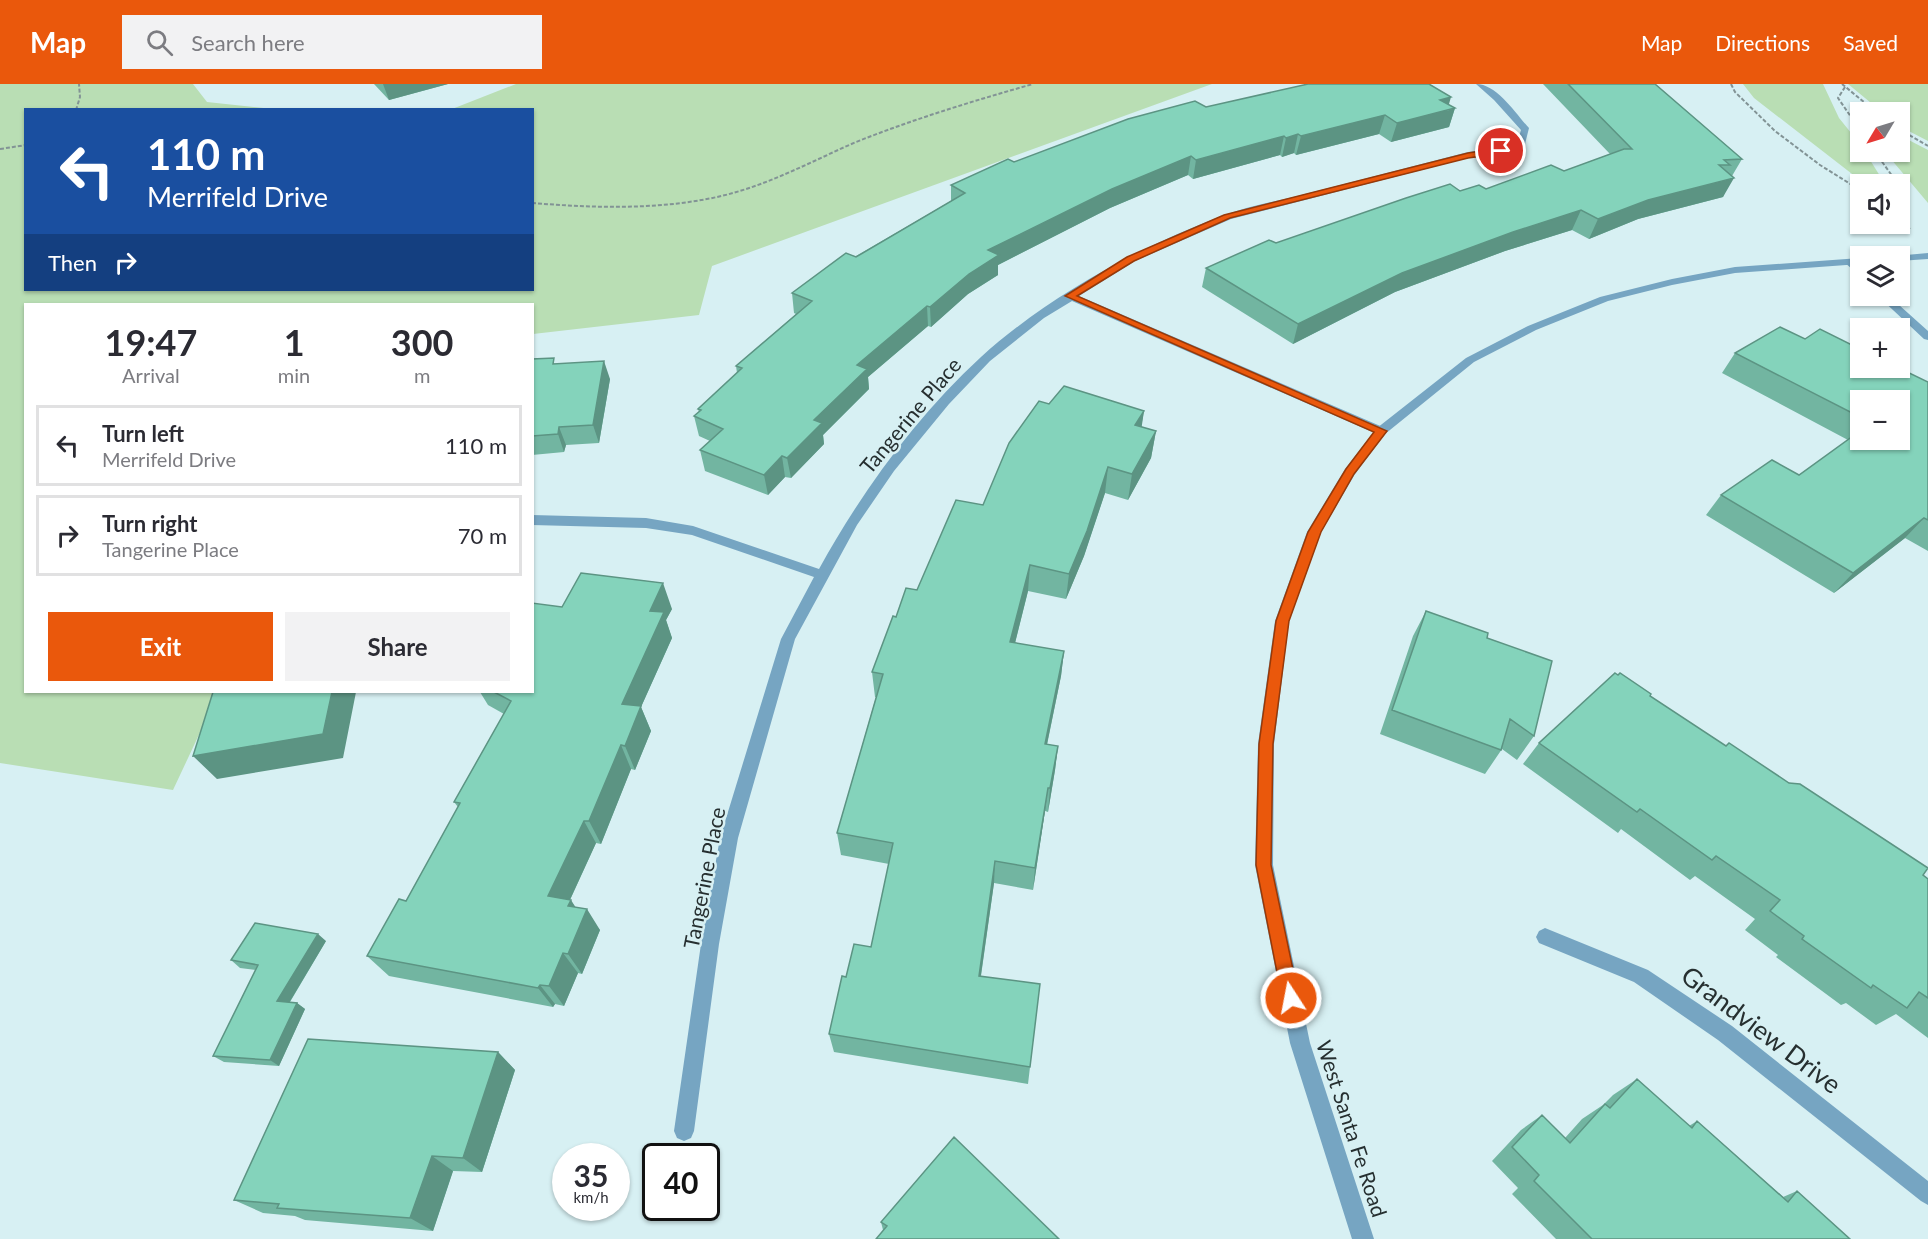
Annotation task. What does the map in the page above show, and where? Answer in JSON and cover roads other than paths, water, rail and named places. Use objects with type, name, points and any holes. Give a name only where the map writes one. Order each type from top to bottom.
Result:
[{"type":"street","name":"Tangerine Place","points":[[684,1131],[710,944],[729,838],[789,639],[850,523],[889,468],[945,401],[986,359],[1040,316],[1131,259],[1227,216],[1468,155],[1501,151],[1522,142],[1526,130],[1497,98],[1480,84]]},
{"type":"street","points":[[1910,257],[1928,256]]},
{"type":"street","name":"West Santa Fe Road","points":[[1363,1239],[1300,1043],[1264,865],[1266,744],[1282,621],[1314,532],[1350,472],[1381,431],[1470,360],[1532,328],[1604,299],[1672,282],[1735,270],[1850,261]]},
{"type":"street","points":[[1070,296],[1381,431]]},
{"type":"street","points":[[1894,306],[1928,338]]},
{"type":"street","points":[[534,520],[646,523],[693,531],[823,575]]},
{"type":"street","name":"Grandview Drive","points":[[1545,937],[1651,982],[1725,1033],[1928,1194]]}]
